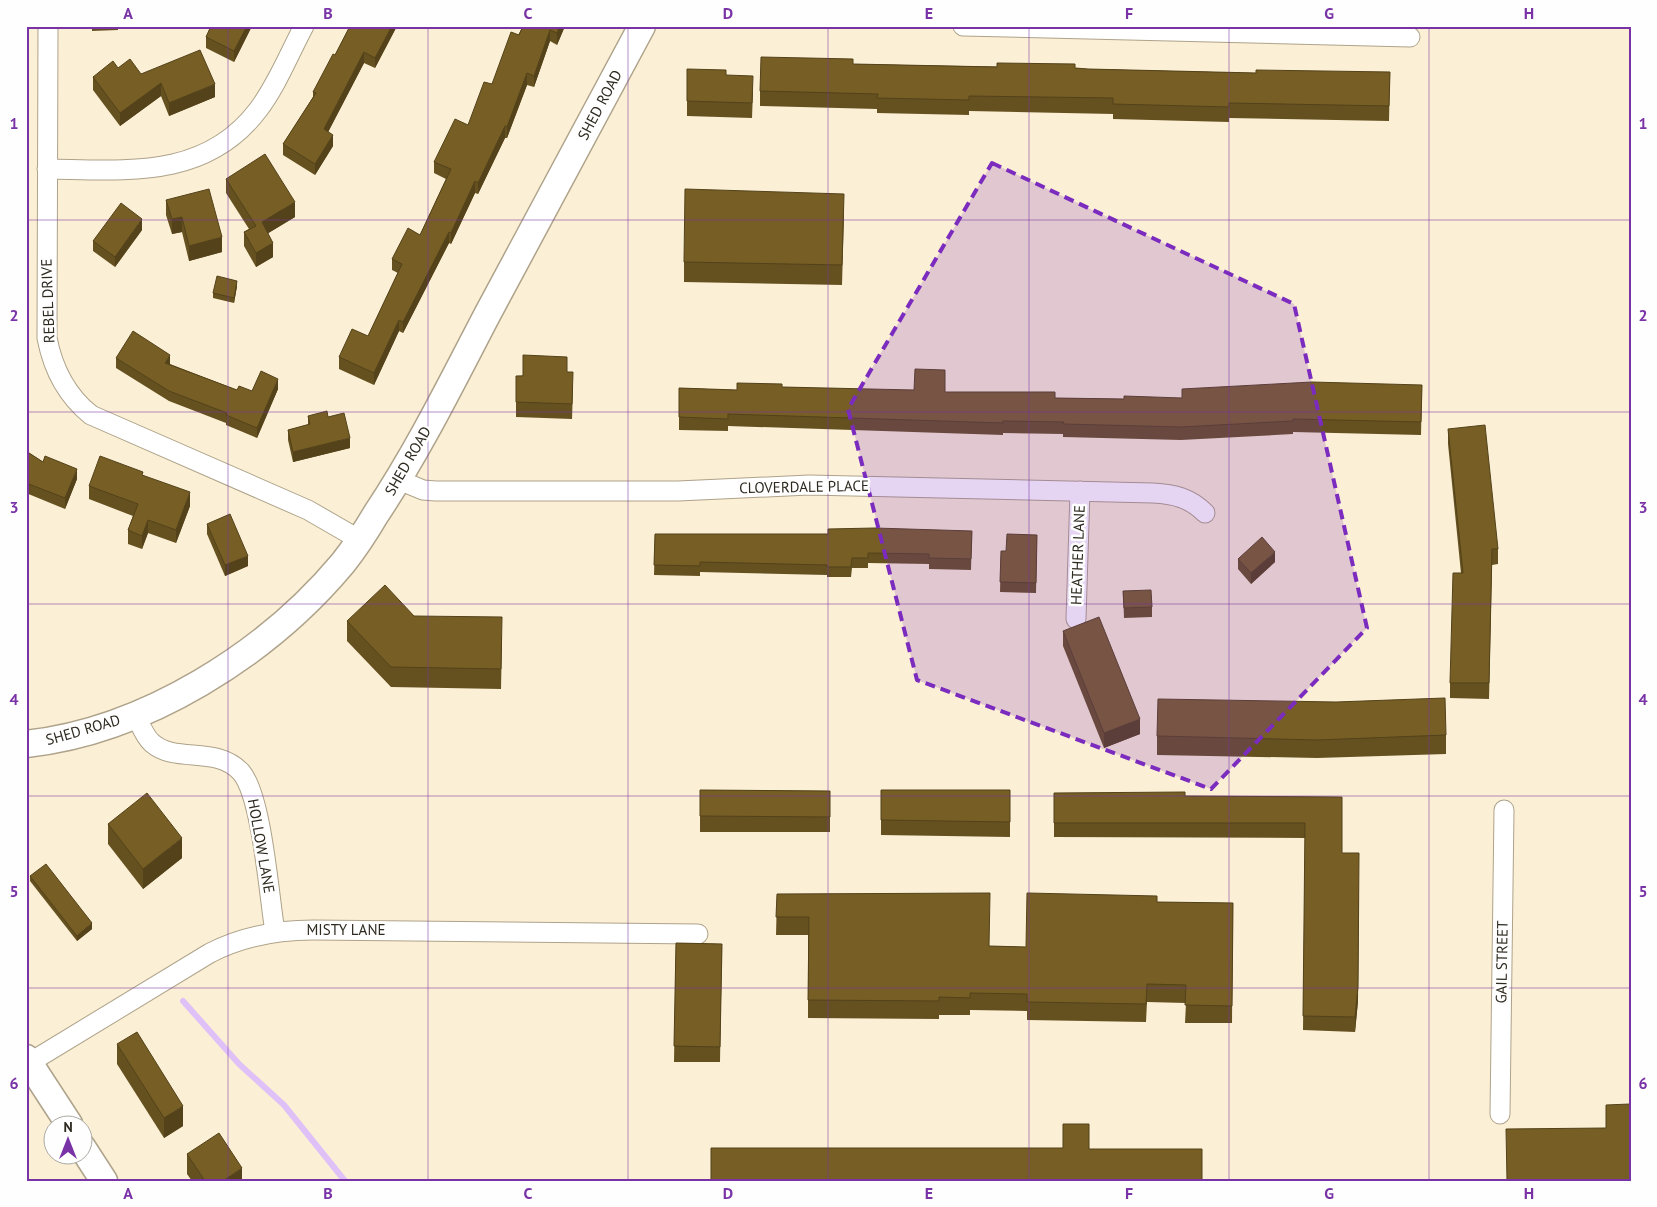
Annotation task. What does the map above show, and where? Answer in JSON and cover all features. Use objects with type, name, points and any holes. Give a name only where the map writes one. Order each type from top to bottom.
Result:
[{"type":"street","name":"REBEL DRIVE","points":[[48,26],[47,338],[56,369],[75,401],[90,415],[308,510],[360,540]]},
{"type":"street","points":[[47,169],[143,170],[167,167],[203,154],[218,146],[246,124],[258,109],[304,26]]},
{"type":"street","name":"SHED ROAD","points":[[26,744],[98,729],[195,686],[240,658],[283,624],[343,563],[399,480],[642,26]]},
{"type":"street","points":[[963,26],[1410,36]]},
{"type":"street","name":"CLOVERDALE PLACE","points":[[399,480],[423,490],[436,491],[678,491],[781,485],[1080,491],[1179,496],[1190,501],[1205,513]]},
{"type":"street","name":"HEATHER LANE","points":[[1076,620],[1080,491]]},
{"type":"street","name":"HOLLOW LANE","points":[[135,714],[152,744],[167,751],[220,758],[241,772],[254,799],[275,932]]},
{"type":"street","name":"GAIL STREET","points":[[1500,1114],[1504,810]]},
{"type":"street","name":"MISTY LANE","points":[[28,1060],[210,953],[233,942],[275,932],[313,930],[698,934]]},
{"type":"street","points":[[28,1060],[62,1114]]},
{"type":"street","points":[[92,1162],[104,1181]]},
{"type":"highlighted area","points":[[992,163],[1294,304],[1367,628],[1211,789],[917,680],[848,409]]},
{"type":"building","points":[[211,26],[247,26],[234,51],[206,37]]},
{"type":"building","points":[[350,26],[392,26],[375,58],[364,52],[324,129],[333,135],[315,164],[283,144],[316,93],[313,92]]},
{"type":"building","points":[[523,26],[560,26],[557,33],[550,30],[534,76],[527,73],[507,127],[505,126],[478,183],[475,181],[451,233],[449,232],[403,322],[399,320],[374,373],[339,357],[352,329],[368,336],[402,264],[392,259],[408,228],[420,235],[451,169],[434,162],[455,119],[468,125],[484,82],[492,84],[511,32],[519,35]]},
{"type":"building","points":[[200,50],[215,84],[169,103],[161,83],[120,113],[93,77],[113,61],[118,68],[130,59],[141,74]]},
{"type":"building","points":[[761,57],[853,59],[853,64],[997,67],[997,63],[1075,64],[1075,68],[1088,69],[1256,73],[1256,70],[1390,72],[1389,106],[1229,103],[1229,107],[1113,104],[1113,98],[969,96],[969,100],[877,98],[878,94],[760,91]]},
{"type":"building","points":[[687,69],[726,70],[726,75],[753,76],[752,103],[687,101]]},
{"type":"building","points":[[265,154],[295,202],[262,222],[273,243],[256,253],[244,232],[256,226],[226,179]]},
{"type":"building","points":[[209,189],[222,237],[189,246],[182,217],[172,219],[166,200]]},
{"type":"building","points":[[685,189],[844,194],[842,265],[684,262]]},
{"type":"building","points":[[121,203],[142,219],[115,257],[93,241]]},
{"type":"building","points":[[217,276],[237,281],[234,298],[213,293]]},
{"type":"building","points":[[133,331],[170,355],[165,363],[237,390],[239,386],[252,391],[261,371],[278,379],[257,428],[226,415],[227,413],[169,391],[116,358]]},
{"type":"building","points":[[523,355],[567,357],[567,372],[573,372],[572,404],[516,402],[516,376],[523,376]]},
{"type":"building","points":[[915,369],[945,370],[945,392],[1055,392],[1055,398],[1124,399],[1124,396],[1182,398],[1182,389],[1312,382],[1422,385],[1421,422],[1293,419],[1293,421],[1181,427],[1063,424],[1064,422],[1003,421],[1003,423],[728,414],[728,419],[679,417],[679,388],[737,390],[737,383],[782,384],[782,387],[914,390]]},
{"type":"building","points":[[327,411],[328,417],[344,413],[350,438],[293,452],[288,430],[310,424],[308,416]]},
{"type":"building","points":[[1485,425],[1498,549],[1492,549],[1489,683],[1450,683],[1453,573],[1463,573],[1448,429]]},
{"type":"building","points":[[26,451],[43,462],[45,456],[77,469],[65,498],[26,483]]},
{"type":"building","points":[[100,456],[143,472],[142,475],[190,492],[176,530],[148,520],[142,536],[128,530],[138,504],[89,486]]},
{"type":"building","points":[[230,514],[248,556],[225,565],[207,524]]},
{"type":"building","points":[[875,528],[972,531],[971,559],[929,558],[929,554],[868,553],[868,558],[852,558],[851,567],[700,562],[700,566],[654,565],[655,534],[828,534],[828,529]]},
{"type":"building","points":[[1007,534],[1037,535],[1036,583],[1000,582],[1001,551],[1006,551]]},
{"type":"building","points":[[1262,537],[1275,552],[1251,573],[1238,559]]},
{"type":"building","points":[[385,585],[414,616],[502,617],[501,669],[391,667],[347,621]]},
{"type":"building","points":[[1151,590],[1152,607],[1124,608],[1123,591]]},
{"type":"building","points":[[1099,617],[1140,719],[1104,733],[1063,631]]},
{"type":"building","points":[[1445,698],[1446,735],[1317,740],[1157,736],[1158,699],[1336,702]]},
{"type":"building","points":[[700,790],[830,791],[830,817],[700,816]]},
{"type":"building","points":[[881,790],[1010,790],[1010,822],[881,820]]},
{"type":"building","points":[[1185,792],[1185,796],[1342,797],[1342,853],[1359,853],[1358,987],[1355,1017],[1303,1016],[1305,823],[1054,823],[1054,793]]},
{"type":"building","points":[[147,793],[182,838],[143,869],[108,824]]},
{"type":"building","points":[[46,864],[92,923],[77,936],[30,876]]},
{"type":"building","points":[[990,893],[989,946],[1026,947],[1027,893],[1157,896],[1157,902],[1233,903],[1232,1006],[1185,1005],[1186,985],[1147,984],[1146,1004],[1027,1002],[1027,994],[970,993],[970,998],[939,997],[939,1001],[808,1000],[809,917],[776,917],[777,894]]},
{"type":"building","points":[[676,943],[722,944],[720,1047],[674,1046]]},
{"type":"building","points":[[137,1032],[183,1106],[164,1118],[117,1044]]},
{"type":"building","points":[[1630,1104],[1631,1181],[1507,1181],[1506,1129],[1606,1128],[1606,1105]]},
{"type":"building","points":[[1063,1124],[1089,1124],[1089,1149],[1202,1149],[1202,1181],[711,1181],[711,1148],[1063,1148]]},
{"type":"building","points":[[219,1133],[242,1168],[223,1181],[205,1181],[187,1154]]},
{"type":"waterway","points":[[183,1001],[239,1064],[284,1105],[345,1181]]}]
